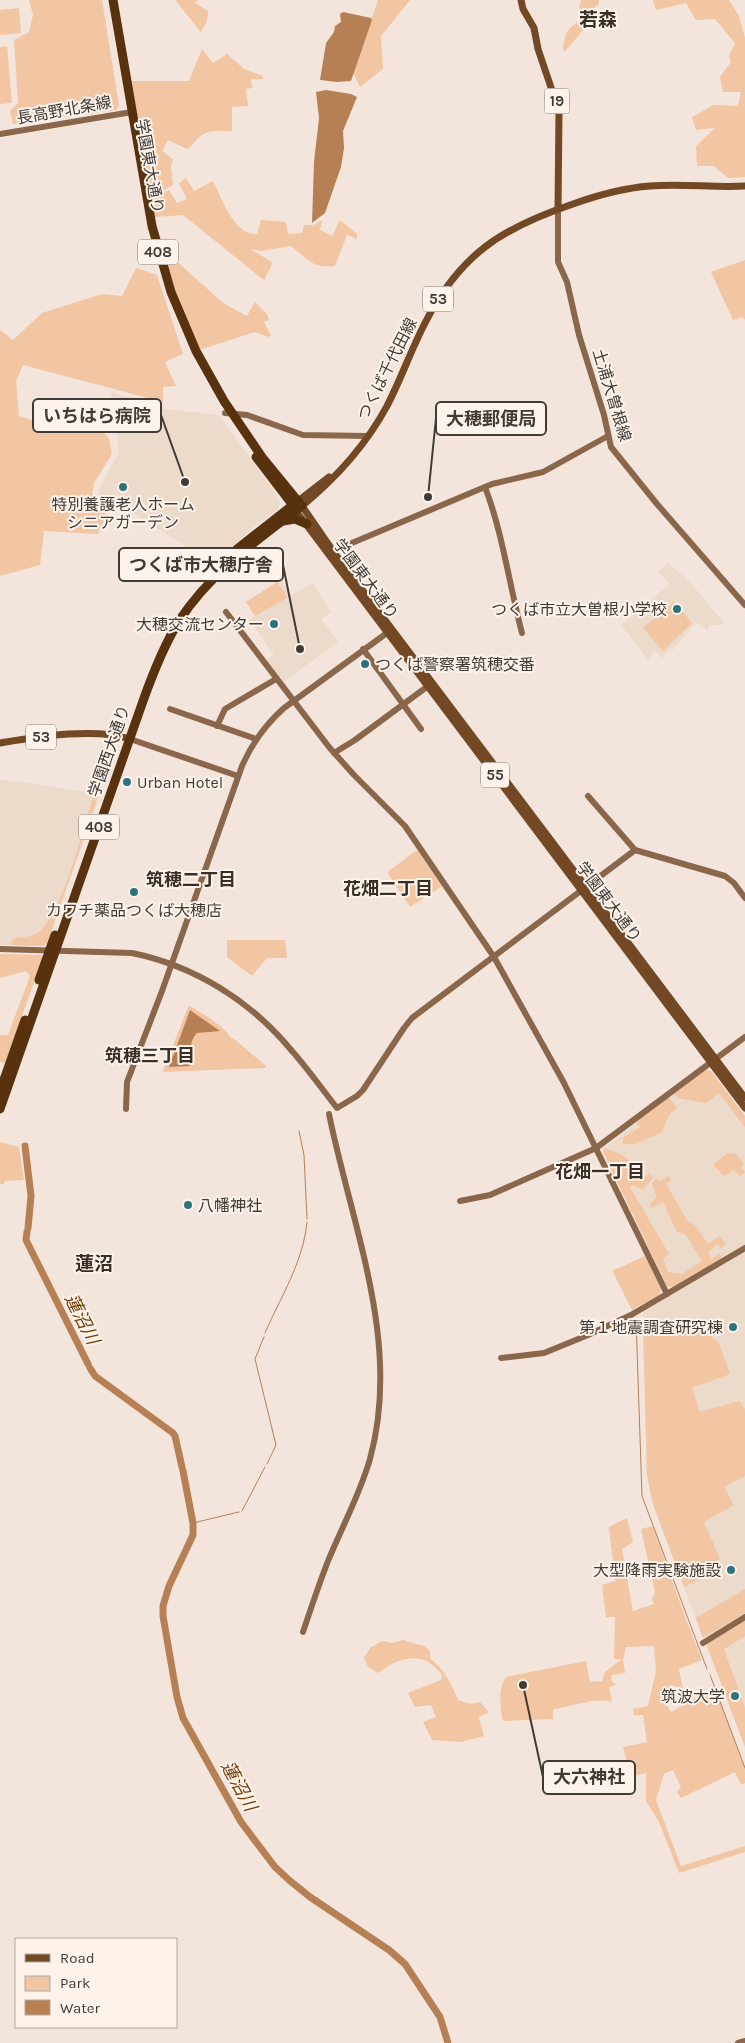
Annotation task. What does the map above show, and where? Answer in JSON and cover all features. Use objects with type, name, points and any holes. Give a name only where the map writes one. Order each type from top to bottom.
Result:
[{"type":"highway","name":"学園東大通り","points":[[107,0],[152,226],[171,292],[196,351],[228,413],[281,492],[297,506]]},
{"type":"highway","name":"学園東大通り","points":[[113,0],[129,113]]},
{"type":"highway","name":"学園東大通り","points":[[228,413],[297,506]]},
{"type":"highway","points":[[281,492],[284,505],[281,518],[295,519],[307,524]]},
{"type":"highway","name":"学園西大通り","points":[[0,1109],[127,738],[159,660],[185,612],[206,586],[221,570],[297,506]]},
{"type":"highway","name":"学園西大通り","points":[[0,1091],[53,950]]},
{"type":"main road","name":"19","points":[[521,0],[534,28],[538,50],[560,116],[558,209]]},
{"type":"main road","name":"つくば千代田線","points":[[297,506],[339,468],[368,436],[386,406],[436,302],[461,269],[498,236],[522,223],[603,194],[634,188],[677,185],[745,186]]},
{"type":"main road","name":"学園東大通り","points":[[297,506],[307,524],[584,890]]},
{"type":"main road","name":"学園東大通り","points":[[297,506],[333,551],[428,686],[713,1060],[745,1098]]},
{"type":"main road","name":"53","points":[[0,744],[51,736],[106,735],[127,738]]},
{"type":"main road","name":"学園東大通り","points":[[713,1060],[745,1108]]},
{"type":"street","name":"長高野北条線","points":[[0,134],[129,113]]},
{"type":"street","name":"土浦大曽根線","points":[[558,209],[558,262],[567,282],[579,335],[604,415],[611,447],[745,605]]},
{"type":"street","points":[[228,413],[247,415],[303,435],[368,436]]},
{"type":"street","points":[[333,551],[484,487],[543,472],[608,436]]},
{"type":"street","points":[[484,487],[502,536],[510,587],[522,633]]},
{"type":"street","points":[[226,612],[334,753],[405,826],[494,957],[560,1075],[667,1294]]},
{"type":"street","points":[[126,1109],[127,1082],[172,964],[238,776],[256,739],[276,715],[293,701],[389,630]]},
{"type":"street","points":[[363,649],[421,729]]},
{"type":"street","points":[[217,726],[225,709],[276,679]]},
{"type":"street","points":[[334,753],[428,686]]},
{"type":"street","points":[[170,709],[256,739]]},
{"type":"street","points":[[127,738],[238,776]]},
{"type":"street","points":[[588,796],[635,850],[725,876],[734,883],[745,898]]},
{"type":"street","points":[[0,949],[124,952],[172,964],[208,980],[258,1018],[291,1049],[337,1108],[357,1096],[363,1090],[412,1018],[635,850]]},
{"type":"street","points":[[460,1201],[490,1195],[596,1148],[745,1036]]},
{"type":"street","points":[[303,1632],[329,1560],[358,1494],[370,1458],[379,1408],[379,1354],[374,1295],[329,1114]]},
{"type":"street","points":[[500,1358],[553,1350],[631,1315],[745,1248]]},
{"type":"street","points":[[703,1643],[745,1617]]},
{"type":"street","points":[[738,2043],[745,2041]]},
{"type":"shaded area","points":[[113,392],[164,409],[219,415],[273,490],[280,502],[278,509],[255,526],[207,569],[191,550],[139,516],[100,503],[98,490],[119,453],[111,394]]},
{"type":"shaded area","name":"つくば市立大曽根小学校","points":[[668,563],[689,581],[724,623],[709,625],[708,631],[696,622],[673,650],[671,648],[662,658],[654,650],[648,660],[621,625],[670,584],[658,572]]},
{"type":"shaded area","points":[[282,580],[291,595],[313,583],[331,612],[321,619],[338,642],[282,683],[266,661],[274,654],[249,620],[255,616],[246,602]]},
{"type":"shaded area","points":[[0,779],[100,794],[48,943],[44,946],[0,945]]},
{"type":"shaded area","points":[[705,1070],[711,1071],[745,1116],[745,1245],[672,1287],[667,1286],[603,1152],[604,1148]]},
{"type":"shaded area","points":[[745,1251],[745,1613],[703,1638],[653,1504],[647,1476],[643,1312],[645,1309]]},
{"type":"shaded area","name":"筑波大学","points":[[745,1619],[745,1747],[707,1646]]},
{"type":"green space","points":[[29,0],[102,0],[119,105],[116,110],[13,124],[10,111],[18,103],[14,40],[29,32],[33,15]]},
{"type":"green space","points":[[175,0],[199,0],[194,2],[208,11],[207,21],[201,32]]},
{"type":"green space","points":[[378,0],[410,0],[381,36],[383,69],[360,87],[353,73]]},
{"type":"green space","points":[[581,0],[599,0],[599,4],[590,11],[583,30],[563,52],[568,31],[584,17],[579,7]]},
{"type":"green space","points":[[653,0],[729,0],[739,16],[745,38],[745,177],[728,178],[714,166],[697,166],[696,146],[715,128],[696,130],[692,117],[714,105],[738,106],[741,92],[723,92],[720,77],[731,62],[729,56],[735,43],[715,19],[696,20],[686,3],[656,10]]},
{"type":"green space","points":[[19,8],[21,33],[0,35],[0,10]]},
{"type":"green space","points":[[7,46],[12,103],[0,104],[0,47]]},
{"type":"green space","points":[[202,49],[213,63],[227,54],[244,69],[263,76],[263,79],[251,79],[252,88],[246,89],[248,106],[232,107],[232,131],[206,133],[187,149],[168,140],[162,151],[173,159],[171,167],[173,185],[150,198],[131,81],[189,81]]},
{"type":"green space","points":[[186,178],[194,191],[213,181],[235,223],[249,233],[257,234],[261,220],[286,222],[288,234],[302,233],[304,225],[313,225],[322,220],[320,230],[332,236],[340,220],[357,234],[357,239],[347,235],[335,266],[327,267],[311,262],[291,246],[262,251],[250,249],[272,262],[265,281],[183,215],[154,217],[151,200],[169,190],[177,203],[187,199],[179,183]]},
{"type":"green space","points":[[161,247],[223,303],[247,316],[255,302],[267,314],[269,320],[264,322],[271,335],[269,337],[255,332],[199,350],[177,297]]},
{"type":"green space","points":[[745,260],[745,320],[742,317],[733,320],[711,272]]},
{"type":"green space","points":[[136,268],[157,275],[183,354],[165,362],[176,386],[163,387],[163,402],[23,365],[16,381],[19,416],[43,424],[48,420],[72,412],[81,404],[88,404],[88,417],[109,438],[112,454],[94,483],[91,503],[108,510],[98,534],[44,531],[40,565],[0,576],[0,330],[13,340],[42,313],[102,294],[122,296]]},
{"type":"green space","points":[[277,582],[287,596],[255,616],[246,602]]},
{"type":"green space","points":[[674,602],[692,623],[663,651],[643,628]]},
{"type":"green space","points":[[94,794],[99,794],[47,943],[44,946],[13,945],[11,943],[13,939],[36,934],[48,922],[72,867]]},
{"type":"green space","points":[[417,850],[441,887],[410,907],[388,874],[389,871]]},
{"type":"green space","points":[[227,940],[285,940],[287,958],[267,958],[252,976],[227,957]]},
{"type":"green space","points":[[0,954],[42,955],[43,957],[5,1063],[0,1062],[0,1035],[8,1035],[30,976],[26,971],[0,978]]},
{"type":"green space","points":[[190,1006],[218,1024],[230,1037],[266,1066],[265,1068],[164,1072]]},
{"type":"green space","points":[[705,1070],[711,1071],[745,1116],[745,1127],[719,1093],[706,1103],[678,1098],[674,1094]]},
{"type":"green space","points":[[669,1097],[677,1108],[669,1115],[662,1132],[636,1144],[622,1144],[624,1137],[640,1127],[636,1122]]},
{"type":"green space","points":[[0,1142],[19,1147],[24,1180],[5,1181],[4,1184],[0,1184]]},
{"type":"green space","points":[[604,1148],[627,1158],[642,1178],[649,1174],[653,1178],[643,1190],[632,1185],[630,1187],[669,1254],[663,1258],[668,1272],[682,1274],[702,1261],[686,1235],[677,1232],[663,1202],[652,1208],[650,1204],[657,1197],[652,1184],[656,1178],[660,1181],[669,1176],[671,1180],[666,1184],[688,1222],[695,1225],[708,1244],[720,1236],[726,1244],[721,1248],[717,1244],[709,1251],[711,1259],[720,1254],[722,1258],[672,1287],[667,1286],[603,1152]]},
{"type":"green space","points":[[727,1153],[736,1154],[744,1164],[741,1167],[745,1172],[740,1176],[734,1170],[724,1176],[713,1165]]},
{"type":"green space","points":[[645,1256],[661,1289],[659,1295],[632,1310],[613,1272]]},
{"type":"green space","points":[[665,1323],[703,1330],[719,1343],[730,1374],[692,1388],[700,1412],[739,1401],[745,1409],[745,1476],[724,1487],[734,1505],[704,1522],[720,1559],[699,1571],[698,1580],[684,1587],[653,1504],[647,1476],[643,1328]]},
{"type":"green space","points":[[627,1518],[633,1542],[622,1549],[633,1611],[654,1604],[652,1599],[655,1592],[641,1529],[653,1526],[702,1660],[679,1669],[683,1689],[671,1685],[663,1699],[671,1712],[715,1687],[745,1768],[745,1783],[741,1785],[735,1772],[681,1798],[677,1792],[681,1787],[673,1770],[664,1774],[656,1800],[681,1866],[745,1846],[745,1852],[679,1873],[659,1822],[646,1801],[646,1773],[637,1775],[629,1769],[623,1747],[647,1742],[643,1715],[634,1715],[633,1709],[648,1706],[656,1671],[654,1646],[626,1647],[623,1659],[625,1673],[612,1675],[611,1680],[616,1685],[609,1687],[612,1702],[590,1701],[553,1709],[553,1719],[504,1721],[502,1719],[501,1687],[506,1677],[586,1661],[590,1682],[602,1681],[605,1672],[622,1659],[614,1659],[615,1617],[606,1617],[602,1585],[615,1581],[609,1527]]},
{"type":"green space","points":[[745,1589],[745,1613],[703,1638],[696,1618]]},
{"type":"green space","name":"筑波大学","points":[[745,1619],[745,1636],[724,1649],[745,1708],[745,1747],[707,1646],[709,1641]]},
{"type":"green space","points":[[403,1640],[424,1646],[430,1651],[430,1658],[447,1677],[458,1700],[470,1704],[480,1702],[489,1712],[479,1717],[484,1736],[461,1742],[432,1740],[423,1722],[436,1717],[431,1705],[415,1707],[408,1693],[441,1680],[442,1675],[432,1664],[413,1658],[399,1661],[378,1673],[368,1667],[364,1658],[370,1648],[382,1641],[392,1643]]},
{"type":"water","points":[[343,12],[371,18],[372,20],[351,81],[320,80],[326,43],[334,32],[335,26],[341,22],[340,14]]},
{"type":"water","points":[[326,90],[351,94],[357,97],[343,131],[344,148],[341,167],[325,213],[312,223],[314,162],[319,118],[316,92]]},
{"type":"water","points":[[190,1010],[220,1031],[197,1033],[192,1043],[193,1059],[190,1066],[169,1067]]},
{"type":"waterway","points":[[299,1131],[304,1155],[307,1219]]},
{"type":"waterway","name":"蓮沼川","points":[[25,1146],[31,1196],[28,1228]]},
{"type":"waterway","points":[[265,1333],[296,1265],[305,1237],[307,1222]]},
{"type":"waterway","name":"蓮沼川","points":[[27,1232],[26,1240],[88,1364]]},
{"type":"waterway","points":[[636,1319],[642,1496],[707,1669]]},
{"type":"waterway","points":[[264,1337],[255,1359],[276,1445],[267,1464]]},
{"type":"waterway","name":"蓮沼川","points":[[90,1368],[95,1376],[173,1433],[182,1467]]},
{"type":"waterway","points":[[242,1511],[265,1467]]},
{"type":"waterway","name":"蓮沼川","points":[[183,1471],[193,1523],[193,1535],[169,1586],[163,1606],[163,1616],[177,1697],[183,1718],[241,1822],[275,1867],[310,1897],[389,1950],[405,1964],[440,2017],[448,2043]]},
{"type":"waterway","points":[[193,1523],[239,1512]]},
{"type":"waterway","points":[[710,1675],[745,1768]]},
{"type":"place","name":"いちはら病院","points":[[185,482]]},
{"type":"place","name":"特別養護老人ホーム シニアガーデン","points":[[123,487]]},
{"type":"place","name":"大穂郵便局","points":[[428,497]]},
{"type":"place","name":"つくば市立大曽根小学校","points":[[677,609]]},
{"type":"place","name":"大穂交流センター","points":[[274,624]]},
{"type":"place","name":"つくば市大穂庁舎","points":[[300,649]]},
{"type":"place","name":"つくば警察署筑穂交番","points":[[365,664]]},
{"type":"place","name":"Urban Hotel","points":[[127,782]]},
{"type":"place","name":"カワチ薬品つくば大穂店","points":[[134,892]]},
{"type":"place","name":"八幡神社","points":[[188,1205]]},
{"type":"place","name":"第１地震調査研究棟","points":[[733,1327]]},
{"type":"place","name":"大型降雨実験施設","points":[[731,1570]]},
{"type":"place","name":"大六神社","points":[[523,1685]]},
{"type":"place","name":"筑波大学","points":[[735,1696]]},
{"type":"district","name":"若森","points":[[598,20]]},
{"type":"district","name":"筑穂二丁目","points":[[191,880]]},
{"type":"district","name":"花畑二丁目","points":[[388,889]]},
{"type":"district","name":"筑穂三丁目","points":[[150,1056]]},
{"type":"district","name":"花畑一丁目","points":[[600,1172]]},
{"type":"district","name":"蓮沼","points":[[94,1264]]}]
